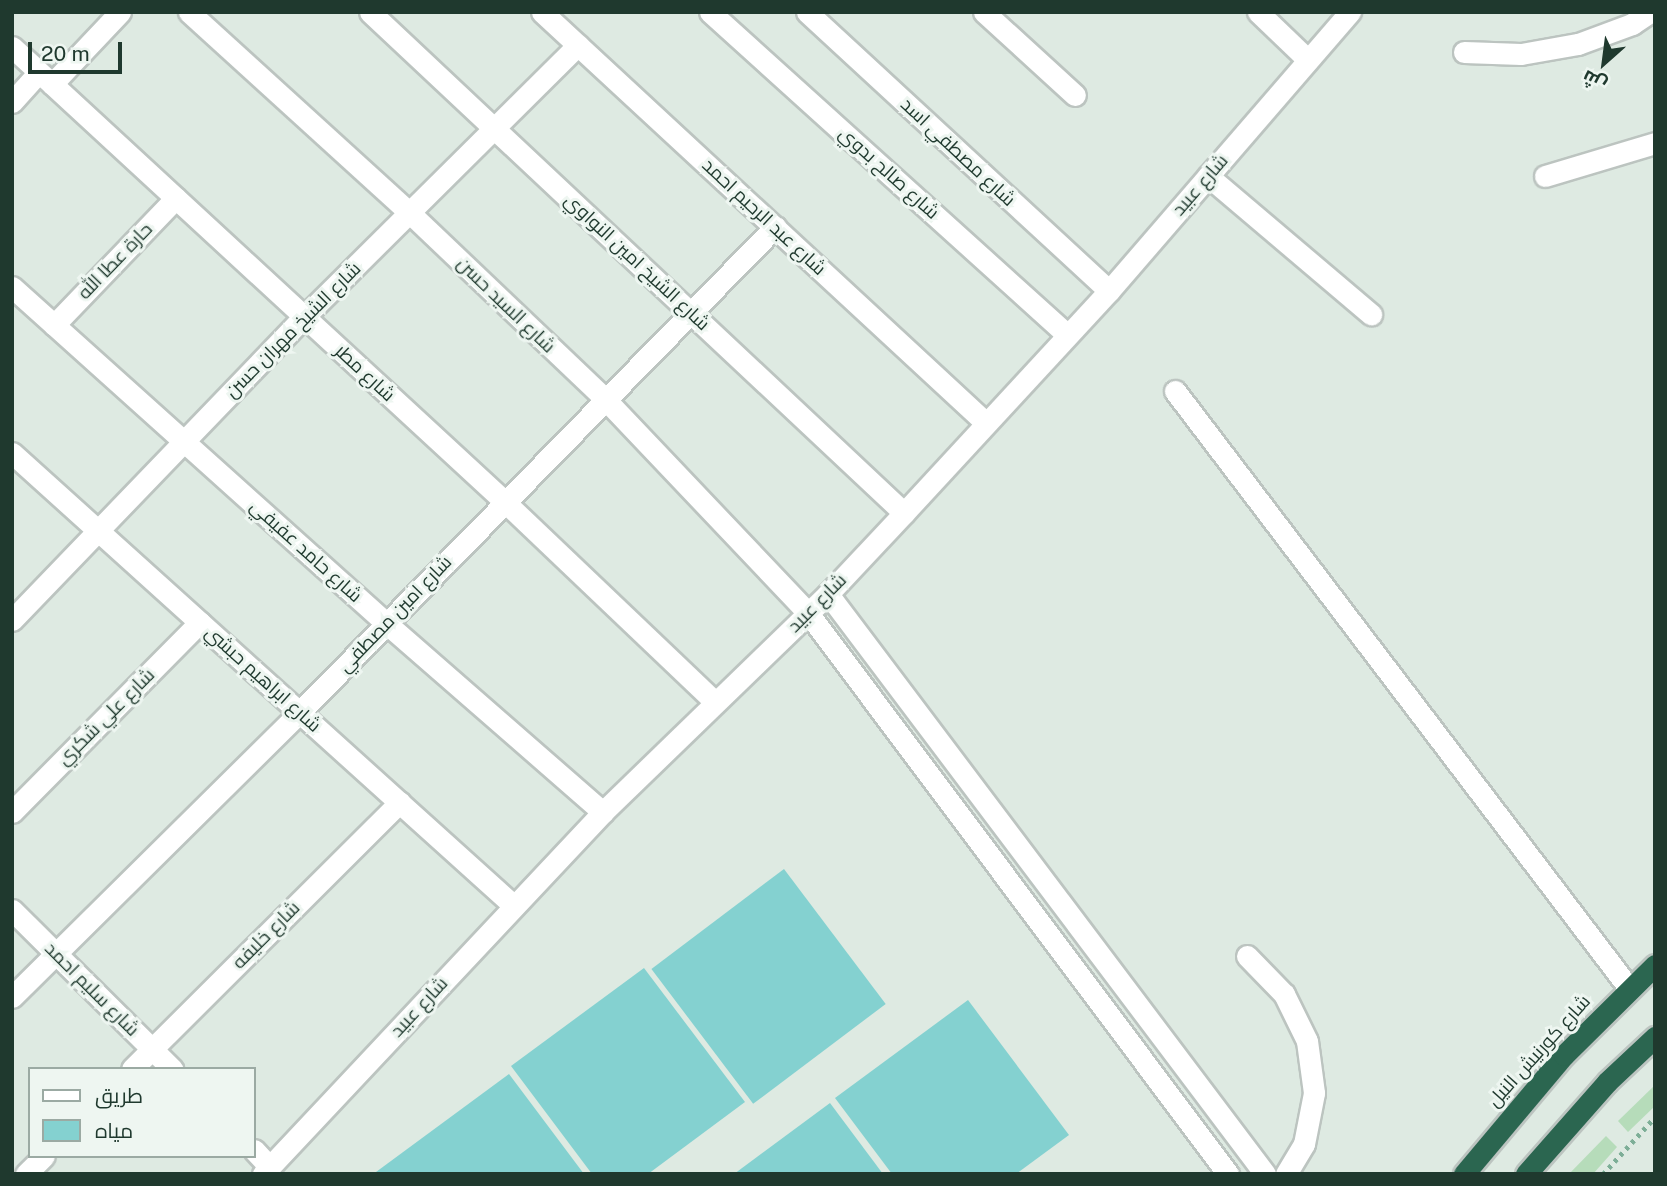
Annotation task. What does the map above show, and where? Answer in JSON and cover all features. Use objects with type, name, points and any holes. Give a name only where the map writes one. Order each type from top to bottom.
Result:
[{"type":"highway","name":"شارع كورنيش النيل","points":[[1464,1174],[1564,1055],[1655,965]]},
{"type":"highway","points":[[1526,1174],[1607,1082],[1655,1037]]},
{"type":"street","points":[[12,102],[46,78],[120,12]]},
{"type":"street","name":"شارع السيد حسن","points":[[190,12],[411,214],[606,400],[808,613],[1228,1174]]},
{"type":"street","name":"شارع الشيخ امين النواوي","points":[[370,12],[904,513]]},
{"type":"street","name":"شارع عبد الرحيم احمد","points":[[542,12],[986,423]]},
{"type":"street","name":"شارع صالح بدوي","points":[[710,12],[1068,335]]},
{"type":"street","name":"شارع مصطفي اسد","points":[[807,12],[1109,291]]},
{"type":"street","points":[[984,12],[1075,95]]},
{"type":"street","points":[[1258,12],[1308,60]]},
{"type":"street","name":"شارع عبيد","points":[[266,1170],[603,812],[828,594],[904,513],[1109,291],[1350,12]]},
{"type":"street","points":[[1464,52],[1521,54],[1578,44],[1632,23],[1650,12]]},
{"type":"street","name":"شارع الشيخ مهران حسن","points":[[12,620],[304,317],[411,214],[578,45]]},
{"type":"street","name":"شارع مطر","points":[[12,47],[505,502],[715,702]]},
{"type":"street","points":[[1545,176],[1655,143]]},
{"type":"street","points":[[1208,176],[1371,314]]},
{"type":"street","name":"حارة عطا الله","points":[[54,325],[176,198]]},
{"type":"street","name":"شارع امين مصطفي","points":[[12,997],[300,712],[693,314],[775,227]]},
{"type":"street","name":"شارع حامد عفيفي","points":[[12,287],[386,624],[603,812]]},
{"type":"street","points":[[1175,391],[1629,988]]},
{"type":"street","name":"شارع ابراهيم حبشي","points":[[12,453],[514,906]]},
{"type":"street","points":[[828,594],[1265,1174]]},
{"type":"street","name":"شارع علي شكري","points":[[12,812],[200,622]]},
{"type":"street","name":"شارع خليفه","points":[[134,1067],[400,802]]},
{"type":"street","name":"شارع سليم احمد","points":[[12,910],[170,1067]]},
{"type":"street","points":[[1247,956],[1284,994],[1307,1041],[1314,1093],[1304,1144],[1286,1174]]},
{"type":"street","points":[[256,1153],[266,1170]]},
{"type":"street","points":[[26,1174],[42,1158]]},
{"type":"path","points":[[1602,1174],[1655,1118]]},
{"type":"green space","points":[[1655,1085],[1655,1106],[1628,1132],[1618,1121]]},
{"type":"green space","points":[[1606,1136],[1617,1147],[1593,1174],[1569,1174]]},
{"type":"water","points":[[784,869],[886,1004],[753,1104],[651,969]]},
{"type":"water","points":[[644,968],[745,1102],[648,1174],[592,1174],[511,1066]]},
{"type":"water","points":[[968,1000],[1069,1135],[1016,1174],[892,1174],[835,1098]]},
{"type":"water","points":[[509,1074],[584,1174],[377,1174],[376,1172]]},
{"type":"water","points":[[830,1103],[883,1174],[734,1174]]}]
